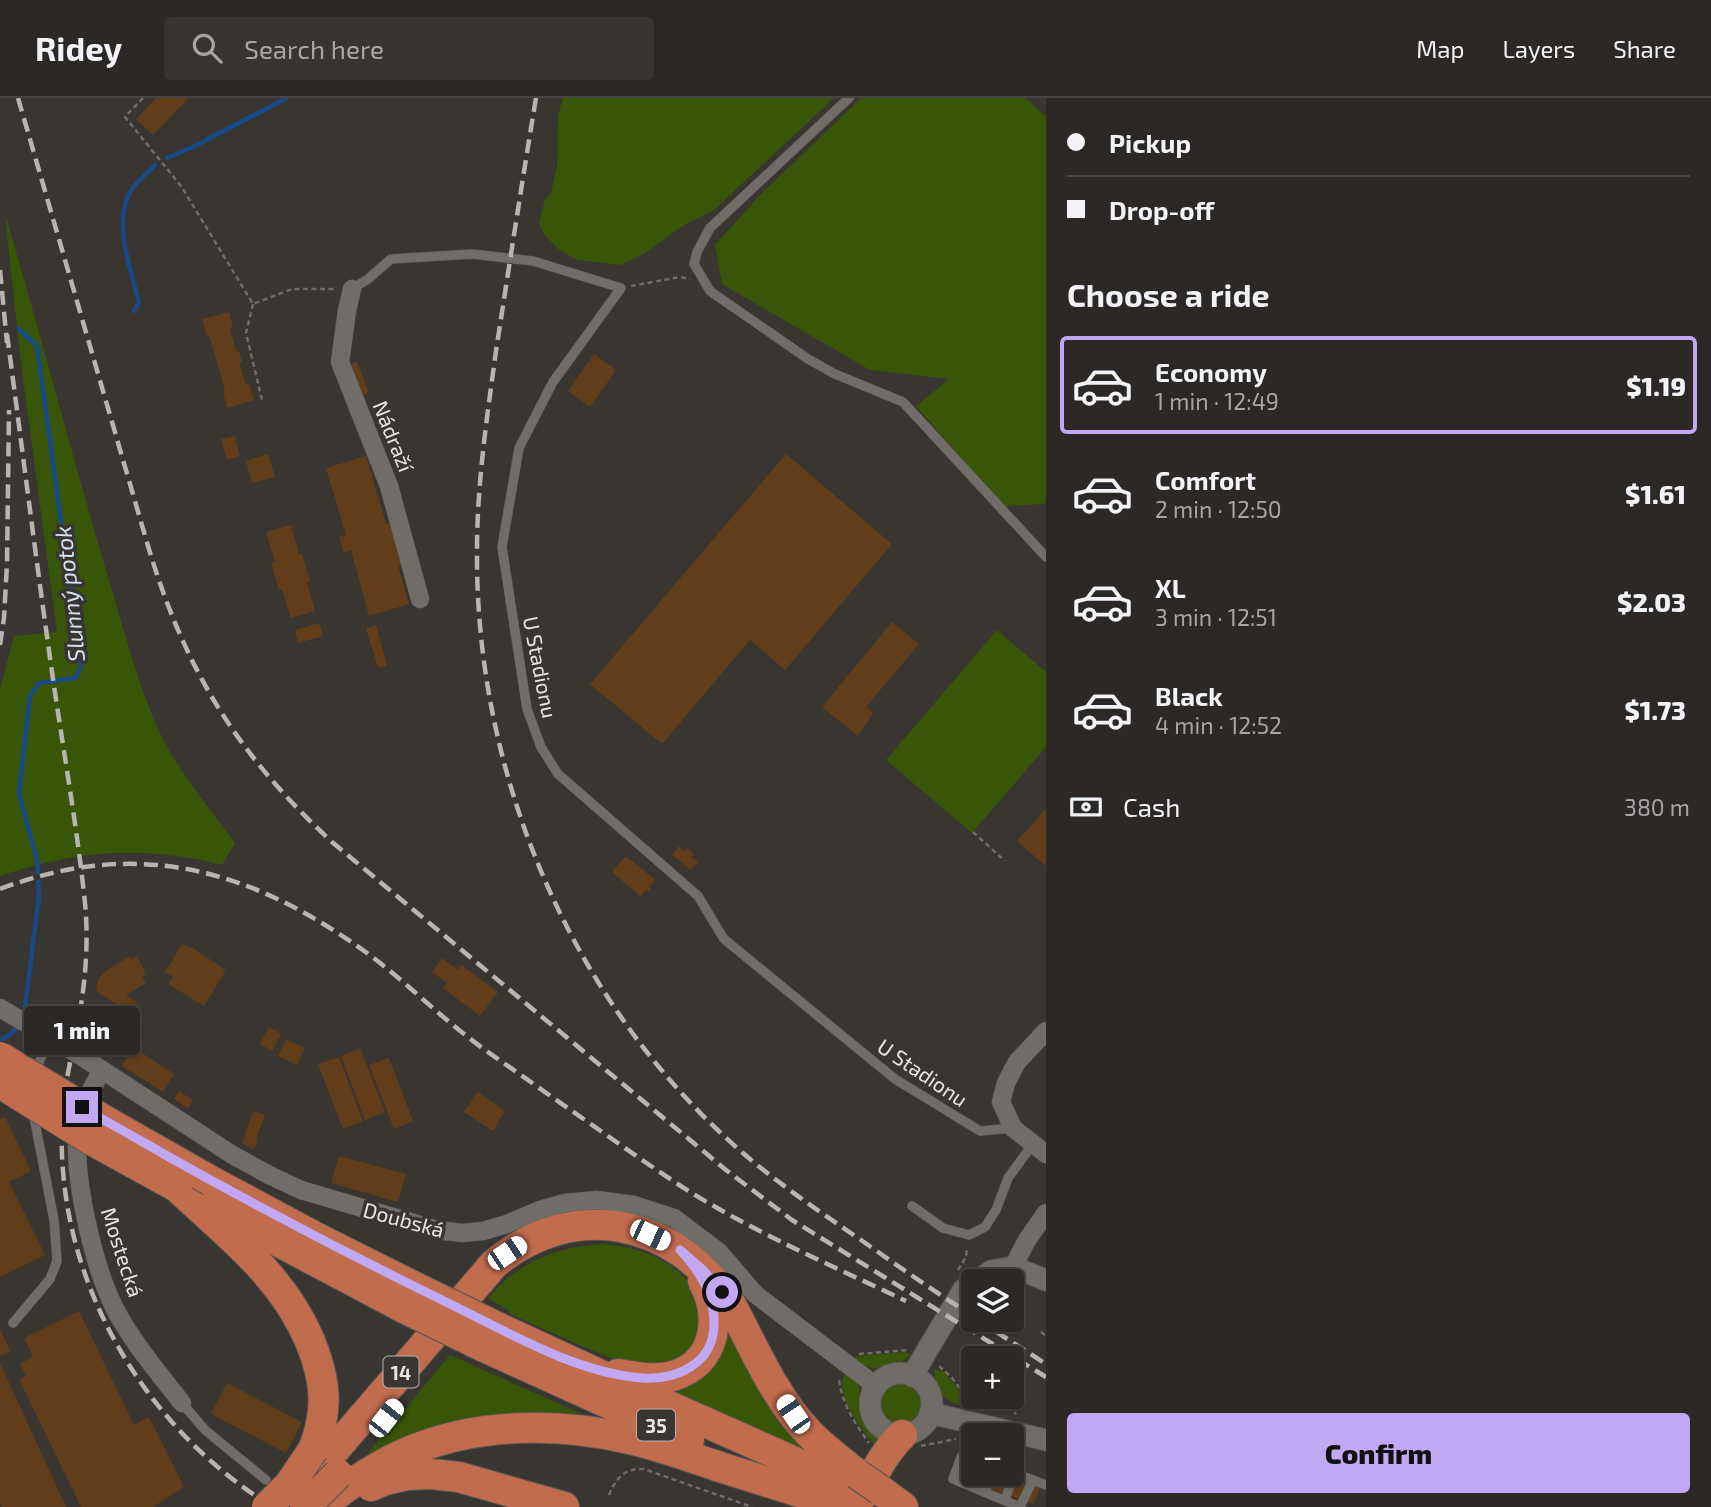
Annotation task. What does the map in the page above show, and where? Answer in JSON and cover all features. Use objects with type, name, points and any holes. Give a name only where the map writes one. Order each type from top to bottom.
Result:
[{"type":"highway","name":"35","points":[[0,1057],[102,1119],[196,1194],[285,1294],[303,1324],[317,1358],[324,1384],[321,1427],[336,1472]]},
{"type":"highway","name":"35","points":[[0,1083],[88,1138],[196,1194],[321,1240],[412,1298],[489,1336],[560,1383],[866,1498]]},
{"type":"highway","name":"14","points":[[305,1507],[336,1472],[366,1415],[494,1264],[521,1244],[568,1227],[601,1224],[634,1229],[680,1250]]},
{"type":"highway","points":[[680,1250],[703,1270],[722,1292],[770,1380],[793,1414],[866,1498]]},
{"type":"highway","points":[[565,1359],[603,1371],[642,1378],[660,1378],[681,1373],[698,1360],[712,1338],[714,1312],[705,1284],[680,1250]]},
{"type":"highway","name":"35","points":[[489,1336],[565,1359],[866,1498]]},
{"type":"highway","points":[[336,1472],[399,1456],[450,1438],[491,1430],[575,1430],[628,1439],[686,1456],[866,1498]]},
{"type":"highway","points":[[866,1498],[900,1447]]},
{"type":"highway","name":"14","points":[[269,1498],[336,1472]]},
{"type":"highway","points":[[322,1507],[336,1472]]},
{"type":"highway","points":[[336,1472],[384,1480],[431,1474],[459,1477],[564,1507]]},
{"type":"street","name":"Nádraží","points":[[352,289],[340,362],[389,486],[420,599]]},
{"type":"street","name":"Doubská","points":[[1,1012],[50,1037],[231,1154],[301,1190],[436,1230],[463,1233],[507,1224],[565,1203],[596,1200],[634,1205],[674,1218],[719,1252],[755,1294],[876,1386]]},
{"type":"street","points":[[1039,1149],[1013,1128],[1001,1102],[1006,1083],[1017,1062],[1046,1031]]},
{"type":"street","name":"Mostecká","points":[[102,1070],[87,1096],[77,1137],[84,1207],[91,1239],[114,1306],[137,1345],[182,1403]]},
{"type":"street","points":[[1013,1267],[1027,1240],[1046,1213]]},
{"type":"street","points":[[1002,1269],[1013,1267],[1046,1280]]},
{"type":"street","points":[[918,1367],[881,1380],[871,1395],[871,1415],[883,1430],[892,1434],[900,1447],[925,1424],[930,1413],[930,1395],[920,1380],[918,1367],[961,1293]]},
{"type":"street","points":[[930,1413],[1046,1440]]},
{"type":"lane","points":[[849,98],[710,228],[697,251],[694,264],[710,291],[808,359],[835,374],[903,402],[1046,557]]},
{"type":"lane","points":[[352,289],[391,259],[472,254],[533,261],[621,288]]},
{"type":"lane","name":"U Stadionu","points":[[621,288],[554,382],[519,448],[502,547],[527,709],[541,747],[558,774],[698,896],[724,939],[895,1079],[980,1131],[1013,1128]]},
{"type":"lane","points":[[13,1323],[50,1279],[57,1261],[54,1220],[30,1096],[33,1076],[50,1037]]},
{"type":"lane","points":[[912,1206],[943,1228],[969,1236],[985,1227],[996,1210],[1008,1178],[1039,1149]]},
{"type":"lane","name":"Mostecká","points":[[182,1403],[269,1498]]},
{"type":"lane","points":[[961,1458],[953,1479],[961,1482]]},
{"type":"lane","points":[[1024,1477],[1046,1485]]},
{"type":"lane","points":[[970,1486],[1020,1507],[1033,1480]]},
{"type":"lane","points":[[985,1492],[987,1486]]},
{"type":"lane","points":[[1005,1500],[1009,1486]]},
{"type":"path","points":[[144,98],[125,117],[181,186],[253,304],[246,333],[262,400]]},
{"type":"path","points":[[621,288],[680,277],[704,281]]},
{"type":"path","points":[[253,304],[292,289],[352,289]]},
{"type":"path","points":[[973,832],[1005,861]]},
{"type":"path","points":[[968,1269],[969,1236]]},
{"type":"path","points":[[1041,1332],[1046,1336]]},
{"type":"path","points":[[961,1390],[943,1368],[918,1367],[908,1350],[855,1354],[841,1372],[839,1381],[853,1421],[875,1451],[961,1437]]},
{"type":"path","points":[[609,1495],[614,1482],[625,1471],[637,1468],[751,1507]]},
{"type":"green space","points":[[563,98],[834,98],[714,210],[684,225],[645,253],[621,265],[577,260],[558,249],[543,233],[539,223],[545,199],[551,193],[557,166],[558,115]]},
{"type":"green space","points":[[861,98],[1026,98],[1046,117],[1044,504],[1003,506],[916,406],[949,379],[870,370],[722,284],[715,245],[759,196]]},
{"type":"green space","points":[[5,214],[136,672],[160,734],[170,752],[235,843],[222,865],[165,855],[110,853],[56,860],[0,876],[0,689],[14,636],[57,632],[20,355]]},
{"type":"green space","points":[[997,630],[1046,672],[1046,747],[972,833],[886,760]]},
{"type":"green space","points":[[604,1244],[625,1247],[655,1257],[673,1267],[692,1287],[705,1324],[685,1360],[641,1368],[613,1359],[510,1314],[488,1298],[512,1275],[540,1258],[571,1248]]},
{"type":"green space","points":[[729,1330],[811,1453],[676,1394],[712,1365],[721,1353]]},
{"type":"green space","points":[[905,1352],[910,1355],[896,1365],[883,1369],[869,1367],[853,1360],[857,1356]]},
{"type":"green space","points":[[450,1355],[600,1422],[359,1464]]},
{"type":"green space","points":[[934,1369],[944,1372],[961,1393],[961,1405],[946,1398],[937,1384]]},
{"type":"green space","points":[[845,1372],[856,1380],[865,1421],[873,1434],[884,1442],[879,1450],[855,1419],[846,1400],[842,1382]]},
{"type":"green space","points":[[901,1384],[916,1390],[922,1405],[916,1420],[901,1426],[886,1420],[880,1405],[886,1390]]},
{"type":"building","points":[[156,98],[189,98],[153,135],[136,119]]},
{"type":"building","points":[[229,312],[233,328],[230,329],[242,362],[239,363],[254,400],[227,408],[225,390],[202,319]]},
{"type":"building","points":[[594,354],[616,370],[590,407],[568,391]]},
{"type":"building","points":[[357,362],[369,392],[360,396],[348,365]]},
{"type":"building","points":[[235,436],[240,456],[227,460],[221,439]]},
{"type":"building","points":[[268,454],[275,477],[252,483],[246,461]]},
{"type":"building","points":[[786,454],[892,544],[785,670],[750,640],[662,744],[590,684]]},
{"type":"building","points":[[366,456],[386,524],[394,522],[406,564],[398,566],[409,604],[369,616],[351,550],[344,553],[339,537],[346,535],[326,468]]},
{"type":"building","points":[[291,525],[310,581],[307,582],[315,611],[291,618],[271,563],[275,562],[266,532]]},
{"type":"building","points":[[892,622],[919,644],[866,707],[873,713],[858,736],[822,707]]},
{"type":"building","points":[[319,623],[323,636],[298,643],[295,630]]},
{"type":"building","points":[[376,625],[387,666],[378,668],[366,628]]},
{"type":"building","points":[[1046,809],[1046,866],[1017,841]]},
{"type":"building","points":[[679,846],[685,851],[687,848],[694,854],[691,857],[698,862],[691,870],[672,855]]},
{"type":"building","points":[[626,856],[655,880],[650,886],[651,891],[645,891],[641,897],[612,872]]},
{"type":"building","points":[[182,944],[226,970],[204,1006],[168,984],[173,977],[165,972]]},
{"type":"building","points":[[130,956],[132,959],[137,956],[146,974],[142,977],[146,983],[126,995],[137,1002],[130,1013],[96,991],[98,979]]},
{"type":"building","points":[[442,958],[458,970],[461,965],[498,992],[480,1016],[443,988],[447,983],[432,972]]},
{"type":"building","points":[[112,1020],[125,1028],[118,1039],[123,1042],[112,1059],[95,1047]]},
{"type":"building","points":[[269,1027],[281,1034],[272,1051],[260,1044]]},
{"type":"building","points":[[286,1039],[305,1048],[297,1065],[278,1056]]},
{"type":"building","points":[[133,1047],[174,1074],[163,1092],[122,1066]]},
{"type":"building","points":[[360,1048],[385,1112],[365,1120],[341,1056]]},
{"type":"building","points":[[339,1057],[363,1121],[343,1129],[318,1064]]},
{"type":"building","points":[[389,1058],[413,1121],[394,1129],[369,1065]]},
{"type":"building","points":[[179,1091],[193,1100],[188,1109],[174,1099]]},
{"type":"building","points":[[478,1092],[505,1111],[493,1131],[464,1112]]},
{"type":"building","points":[[253,1111],[265,1115],[254,1150],[242,1143]]},
{"type":"building","points":[[5,1117],[31,1171],[9,1182],[45,1255],[0,1277],[0,1119]]},
{"type":"building","points":[[339,1156],[406,1174],[398,1202],[331,1183]]},
{"type":"building","points":[[79,1311],[134,1425],[149,1417],[184,1487],[153,1507],[81,1507],[19,1379],[26,1376],[20,1364],[33,1357],[24,1338]]},
{"type":"building","points":[[0,1329],[10,1351],[0,1356]]},
{"type":"building","points":[[0,1363],[66,1507],[2,1507],[0,1504]]},
{"type":"building","points":[[227,1383],[302,1422],[286,1453],[211,1414]]},
{"type":"building","points":[[1024,1483],[1040,1488],[1034,1504],[982,1486],[1024,1486]]},
{"type":"waterway","points":[[167,158],[287,98]]},
{"type":"waterway","points":[[134,311],[139,302],[125,245],[123,215],[132,189],[155,165]]},
{"type":"waterway","name":"Slunný potok","points":[[19,329],[37,346],[81,667],[75,678],[39,683],[30,696],[19,793],[38,872]]},
{"type":"waterway","name":"Slunný potok","points":[[25,1007],[39,896],[38,882]]},
{"type":"waterway","name":"Slunný potok","points":[[0,1040],[17,1028]]},
{"type":"railway","points":[[18,98],[163,591],[197,671],[218,708],[268,776],[332,842],[726,1170],[792,1220],[1046,1377]]},
{"type":"railway","points":[[536,98],[493,376],[477,525],[481,631],[492,712],[512,792],[540,869],[576,943],[618,1013],[668,1078],[725,1137],[774,1178],[961,1308]]},
{"type":"railway","points":[[0,270],[7,343]]},
{"type":"railway","points":[[7,334],[85,903],[87,934],[84,982],[63,1109],[63,1168],[71,1226],[88,1283],[113,1336],[144,1387],[181,1432],[225,1473],[273,1507]]},
{"type":"railway","points":[[0,645],[7,564],[9,410]]},
{"type":"railway","points":[[0,889],[51,873],[99,865],[146,864],[192,870],[236,882],[280,900],[324,924],[367,953],[483,1049],[686,1190],[759,1231],[906,1301]]},
{"type":"railway","points":[[997,1332],[1046,1364]]},
{"type":"route","points":[[82,1107],[321,1240],[497,1327],[584,1366],[642,1378],[660,1378],[681,1373],[704,1354],[714,1329],[711,1299],[697,1270],[680,1250],[713,1280],[722,1292]]}]
